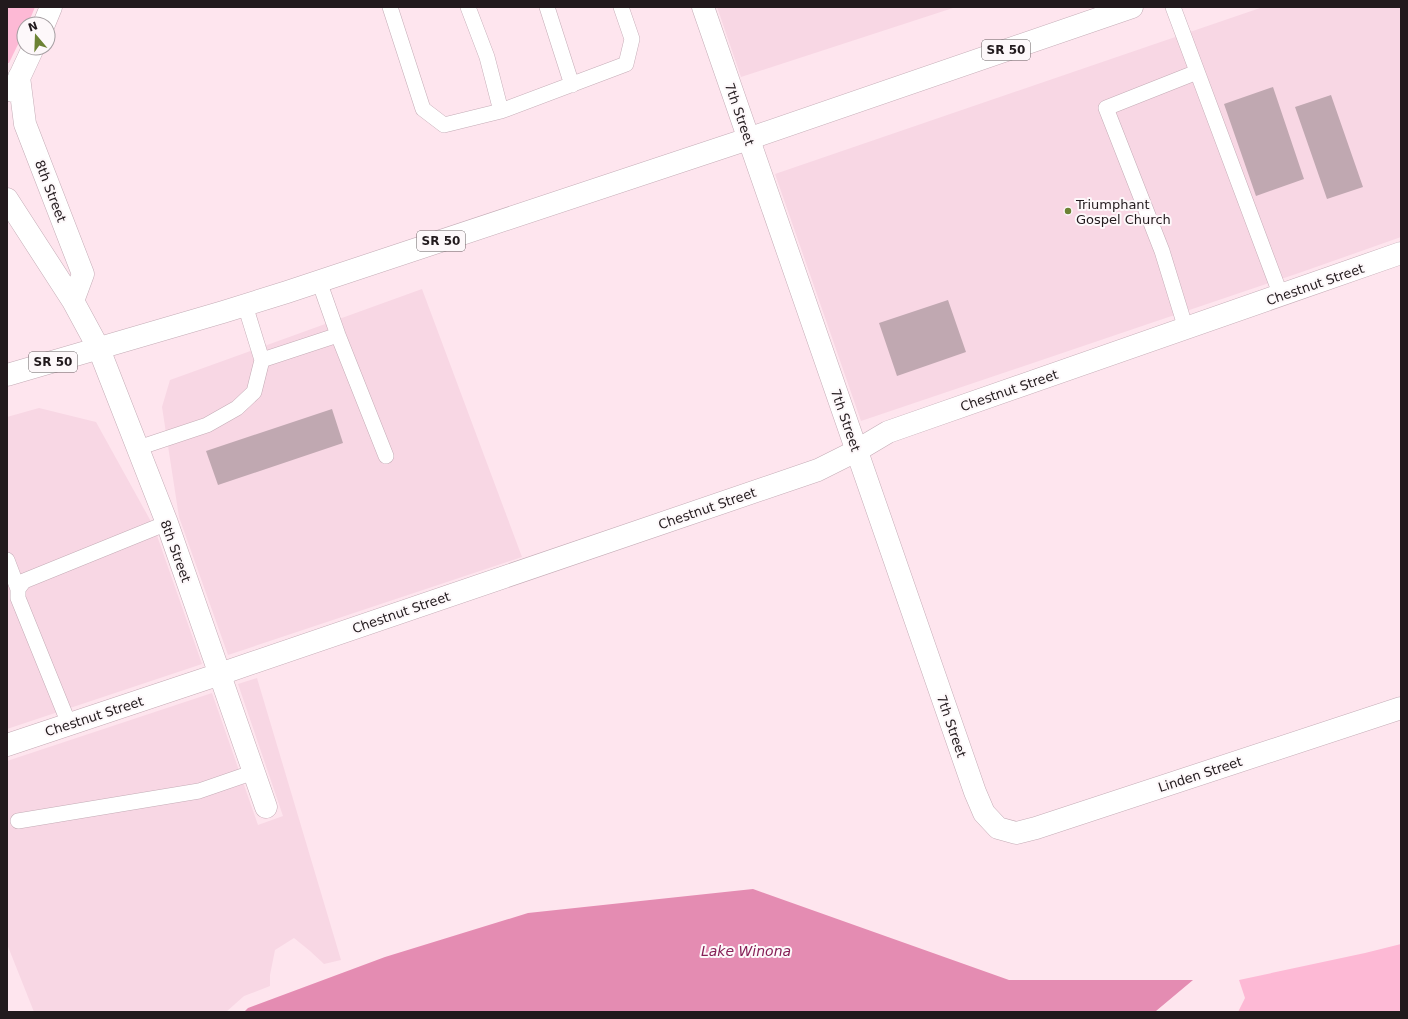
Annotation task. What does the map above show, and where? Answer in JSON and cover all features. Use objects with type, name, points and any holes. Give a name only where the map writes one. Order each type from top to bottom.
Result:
[{"type":"main road","name":"7th Street","points":[[703,7],[975,792],[984,813],[998,828]]},
{"type":"main road","name":"SR 50","points":[[7,375],[245,305],[319,281],[748,139],[1132,7]]},
{"type":"main road","points":[[7,105],[29,56]]},
{"type":"main road","name":"8th Street","points":[[19,77],[25,124],[84,274],[73,302]]},
{"type":"main road","name":"8th Street","points":[[7,199],[73,302],[98,349],[167,523],[266,807]]},
{"type":"main road","name":"Chestnut Street","points":[[7,745],[818,470],[856,451],[888,432],[1401,253]]},
{"type":"main road","name":"Linden Street","points":[[998,828],[1016,833],[1036,828],[1401,708]]},
{"type":"lane","points":[[390,7],[423,109],[444,125],[501,111],[626,64],[632,39],[621,7]]},
{"type":"lane","points":[[468,7],[487,57],[501,111]]},
{"type":"lane","points":[[547,7],[572,85]]},
{"type":"lane","points":[[1173,7],[1281,296]]},
{"type":"lane","points":[[1186,329],[1162,251],[1106,108],[1197,72]]},
{"type":"lane","points":[[319,281],[338,335],[386,456]]},
{"type":"lane","points":[[138,448],[207,425],[237,408],[254,392],[262,360],[245,305]]},
{"type":"lane","points":[[262,360],[338,335]]},
{"type":"lane","points":[[18,589],[24,581],[167,523]]},
{"type":"lane","points":[[7,560],[18,589],[18,598],[69,724]]},
{"type":"lane","points":[[18,821],[199,790],[254,772]]},
{"type":"shaded area","points":[[7,7],[35,7],[31,16],[16,16],[16,49],[9,63],[7,63]]},
{"type":"shaded area","points":[[717,7],[956,7],[741,77]]},
{"type":"shaded area","points":[[1263,7],[1401,7],[1401,237],[861,421],[775,174]]},
{"type":"shaded area","points":[[422,289],[522,557],[228,655],[179,517],[162,407],[170,380]]},
{"type":"shaded area","points":[[39,408],[96,422],[154,527],[202,664],[7,729],[7,417]]},
{"type":"shaded area","points":[[257,678],[341,960],[324,964],[294,938],[275,950],[270,975],[270,986],[244,996],[226,1012],[34,1012],[7,944],[7,761],[212,693],[258,825],[283,816],[238,684]]},
{"type":"shaded area","points":[[1401,944],[1401,1012],[1238,1012],[1245,998],[1239,980]]},
{"type":"water","name":"Lake Winona","points":[[753,889],[1009,980],[1193,980],[1156,1011],[1157,1012],[244,1012],[248,1008],[385,957],[528,913]]},
{"type":"building","points":[[1273,87],[1304,179],[1256,196],[1224,104]]},
{"type":"building","points":[[1331,95],[1363,187],[1327,199],[1295,107]]},
{"type":"building","points":[[948,300],[966,352],[897,376],[879,323]]},
{"type":"building","points":[[332,409],[343,443],[218,485],[206,451]]},
{"type":"place","name":"Triumphant Gospel Church","points":[[1068,211]]}]
